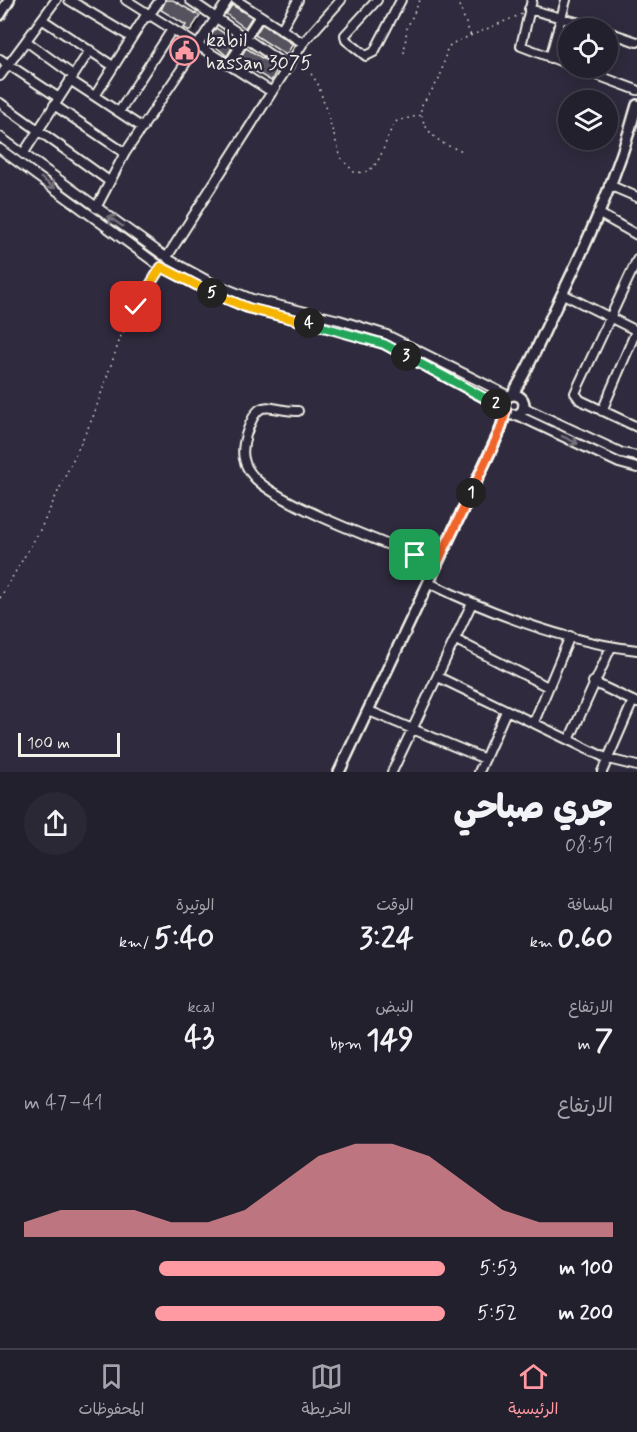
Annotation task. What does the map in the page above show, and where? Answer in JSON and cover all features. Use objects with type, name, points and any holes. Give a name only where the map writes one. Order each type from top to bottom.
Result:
[{"type":"street","points":[[0,15],[9,0]]},
{"type":"street","points":[[0,76],[56,0]]},
{"type":"street","points":[[69,0],[130,37]]},
{"type":"street","points":[[126,0],[196,47],[272,92]]},
{"type":"street","points":[[95,96],[130,37],[160,0]]},
{"type":"street","points":[[190,0],[288,67]]},
{"type":"street","points":[[96,208],[126,153],[228,0]]},
{"type":"street","points":[[236,0],[303,43]]},
{"type":"street","points":[[281,30],[297,0]]},
{"type":"street","points":[[166,257],[303,43],[341,0]]},
{"type":"street","points":[[377,0],[345,35],[346,40],[366,56],[374,52],[401,0]]},
{"type":"street","points":[[532,0],[521,46],[558,61]]},
{"type":"street","points":[[550,58],[566,0]]},
{"type":"street","points":[[529,10],[567,18]]},
{"type":"street","points":[[228,65],[260,16]]},
{"type":"street","points":[[43,20],[113,66]]},
{"type":"street","points":[[119,111],[171,31]]},
{"type":"street","points":[[618,35],[637,42]]},
{"type":"street","points":[[26,41],[95,96],[142,128]]},
{"type":"street","points":[[23,154],[90,50]]},
{"type":"street","points":[[0,59],[126,153]]},
{"type":"street","points":[[605,78],[637,90]]},
{"type":"street","points":[[0,103],[109,181]]},
{"type":"street","points":[[339,772],[500,431],[514,409],[527,372],[609,186],[637,105]]},
{"type":"street","points":[[0,137],[166,257],[210,282],[252,299],[339,320],[387,335],[511,395]]},
{"type":"street","points":[[0,149],[160,266],[206,290],[248,308],[336,329],[384,344],[619,463],[637,468]]},
{"type":"street","points":[[609,186],[637,197]]},
{"type":"street","points":[[598,213],[637,235]]},
{"type":"street","points":[[160,266],[159,257],[166,257]]},
{"type":"street","points":[[637,260],[574,393],[578,398],[602,411],[637,427]]},
{"type":"street","points":[[563,294],[637,331],[602,411]]},
{"type":"street","points":[[527,372],[504,402],[514,409],[622,453],[637,456]]},
{"type":"street","points":[[511,395],[514,409]]},
{"type":"street","points":[[298,411],[270,406],[258,410],[254,416],[242,451],[245,463],[255,478],[276,493],[314,512],[437,564]]},
{"type":"street","points":[[429,583],[472,603],[570,636],[611,647],[637,650]]},
{"type":"street","points":[[392,772],[472,603]]},
{"type":"street","points":[[534,722],[570,636]]},
{"type":"street","points":[[456,639],[548,687]]},
{"type":"street","points":[[569,740],[593,682],[611,647]]},
{"type":"street","points":[[438,677],[608,759],[637,766]]},
{"type":"street","points":[[593,682],[635,702],[602,772]]},
{"type":"street","points":[[369,711],[485,759]]},
{"type":"street","points":[[479,772],[506,711]]},
{"type":"path","points":[[404,53],[408,28],[420,0]]},
{"type":"path","points":[[457,0],[471,36]]},
{"type":"path","points":[[461,150],[442,144],[421,115],[420,106],[440,78],[449,46],[529,10]]},
{"type":"path","points":[[297,53],[318,84],[338,152],[345,164],[354,172],[368,170],[377,163],[397,121],[421,115]]},
{"type":"path","points":[[0,598],[29,550],[81,445],[121,336],[160,266]]},
{"type":"building","points":[[166,0],[173,0],[200,16],[190,31],[184,28],[186,25],[161,10]]},
{"type":"building","points":[[232,5],[252,17],[245,28],[226,14]]},
{"type":"building","points":[[262,24],[293,44],[286,55],[255,35]]},
{"type":"building","points":[[216,28],[236,41],[227,56],[208,40]]},
{"type":"building","points":[[246,48],[278,68],[271,81],[238,61]]},
{"type":"place","name":"kabil hassan 3075","points":[[185,50]]},
{"type":"route","points":[[136,307],[163,267],[206,290],[248,308],[336,329],[384,344],[504,409],[506,411],[500,431],[437,564],[415,555]]}]
